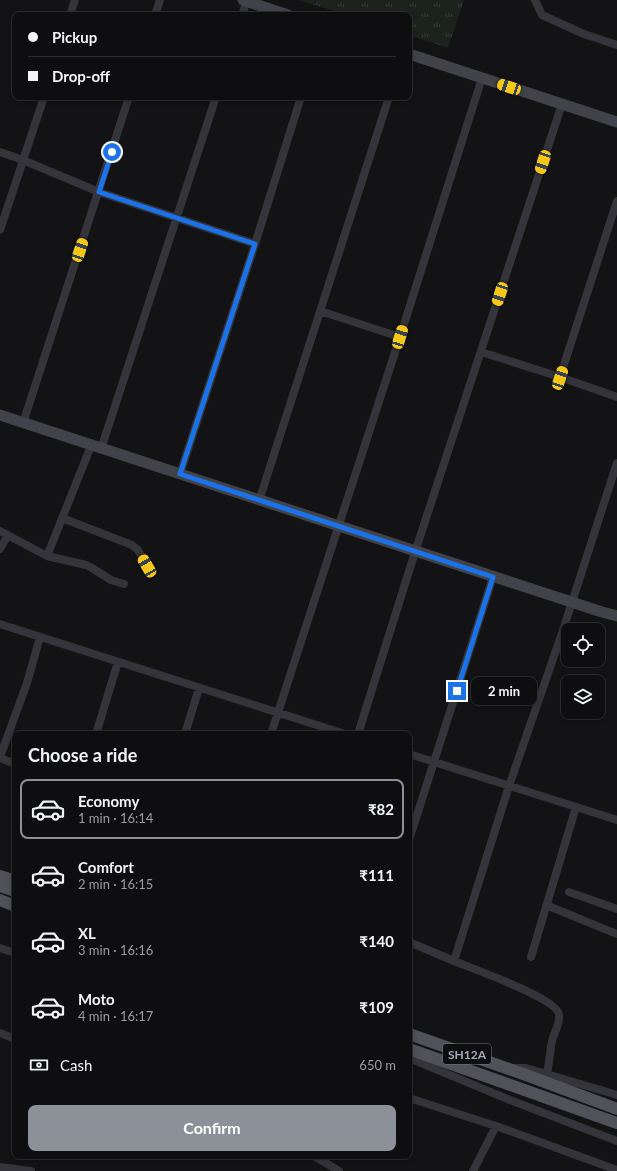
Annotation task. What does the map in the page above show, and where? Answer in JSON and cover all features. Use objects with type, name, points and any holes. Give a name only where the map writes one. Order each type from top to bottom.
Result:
[{"type":"main road","points":[[245,0],[279,12]]},
{"type":"main road","points":[[412,55],[617,122]]},
{"type":"main road","points":[[0,415],[415,552],[617,616]]},
{"type":"main road","points":[[0,876],[12,880]]},
{"type":"main road","points":[[0,886],[12,890]]},
{"type":"main road","points":[[0,900],[12,905]]},
{"type":"main road","name":"SH12A","points":[[412,1035],[508,1068],[617,1109]]},
{"type":"main road","name":"SH12A","points":[[412,1050],[617,1124]]},
{"type":"street","points":[[71,12],[75,0]]},
{"type":"street","points":[[156,12],[160,0]]},
{"type":"street","points":[[243,12],[245,0]]},
{"type":"street","points":[[535,0],[542,15],[584,34],[617,44]]},
{"type":"street","points":[[272,731],[400,337],[482,78]]},
{"type":"street","points":[[0,230],[43,100]]},
{"type":"street","points":[[23,423],[128,100]]},
{"type":"street","points":[[47,556],[62,518],[96,447],[177,218],[215,100]]},
{"type":"street","points":[[180,474],[300,100]]},
{"type":"street","points":[[259,501],[388,100]]},
{"type":"street","points":[[359,731],[415,552],[562,104]]},
{"type":"street","points":[[0,152],[99,192],[255,244]]},
{"type":"street","points":[[560,378],[617,201]]},
{"type":"street","points":[[320,311],[400,337]]},
{"type":"street","points":[[480,352],[617,397]]},
{"type":"street","points":[[454,961],[509,786],[562,633],[617,463]]},
{"type":"street","points":[[62,518],[132,545],[138,550],[147,566]]},
{"type":"street","points":[[0,549],[4,533],[47,556],[86,565],[111,580],[124,584]]},
{"type":"street","points":[[412,831],[493,577]]},
{"type":"street","points":[[0,624],[335,731]]},
{"type":"street","points":[[12,763],[0,758],[27,683],[40,637]]},
{"type":"street","points":[[97,731],[118,662]]},
{"type":"street","points":[[186,731],[199,688]]},
{"type":"street","points":[[412,755],[576,808],[616,818]]},
{"type":"street","points":[[531,957],[576,808]]},
{"type":"street","points":[[569,892],[617,909]]},
{"type":"street","points":[[546,905],[616,932]]},
{"type":"street","points":[[412,943],[530,992],[555,1007],[559,1014],[558,1023],[552,1040],[547,1074]]},
{"type":"street","points":[[0,948],[12,952]]},
{"type":"street","points":[[0,1033],[12,1038]]},
{"type":"street","points":[[412,1059],[510,1100],[617,1141]]},
{"type":"street","points":[[508,1068],[526,1068],[617,1095]]},
{"type":"street","points":[[412,1099],[496,1126],[617,1170]]},
{"type":"street","points":[[473,1171],[496,1126]]},
{"type":"street","points":[[319,1159],[340,1171]]},
{"type":"street","points":[[0,1168],[31,1171]]},
{"type":"green space","points":[[299,0],[464,0],[448,48],[412,36],[412,12],[337,12]]},
{"type":"route","points":[[112,152],[99,192],[255,244],[180,474],[493,577],[457,691]]}]
